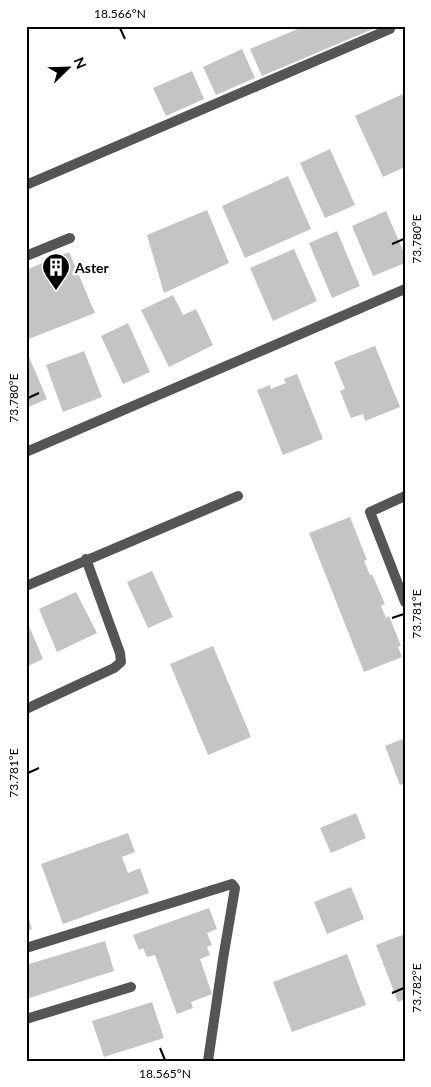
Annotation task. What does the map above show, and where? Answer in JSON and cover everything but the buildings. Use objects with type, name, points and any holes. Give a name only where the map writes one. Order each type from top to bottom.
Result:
[{"type":"street","points":[[26,185],[390,29]]},
{"type":"street","points":[[26,256],[70,238]]},
{"type":"street","points":[[26,452],[405,289]]},
{"type":"street","points":[[26,586],[238,496]]},
{"type":"street","points":[[405,496],[370,512],[405,602]]},
{"type":"street","points":[[26,710],[114,668],[121,662],[120,653],[86,559]]},
{"type":"street","points":[[26,948],[232,884],[235,888],[222,959],[208,1061]]},
{"type":"street","points":[[26,1019],[131,987]]},
{"type":"place","name":"Aster","points":[[56,291]]}]
